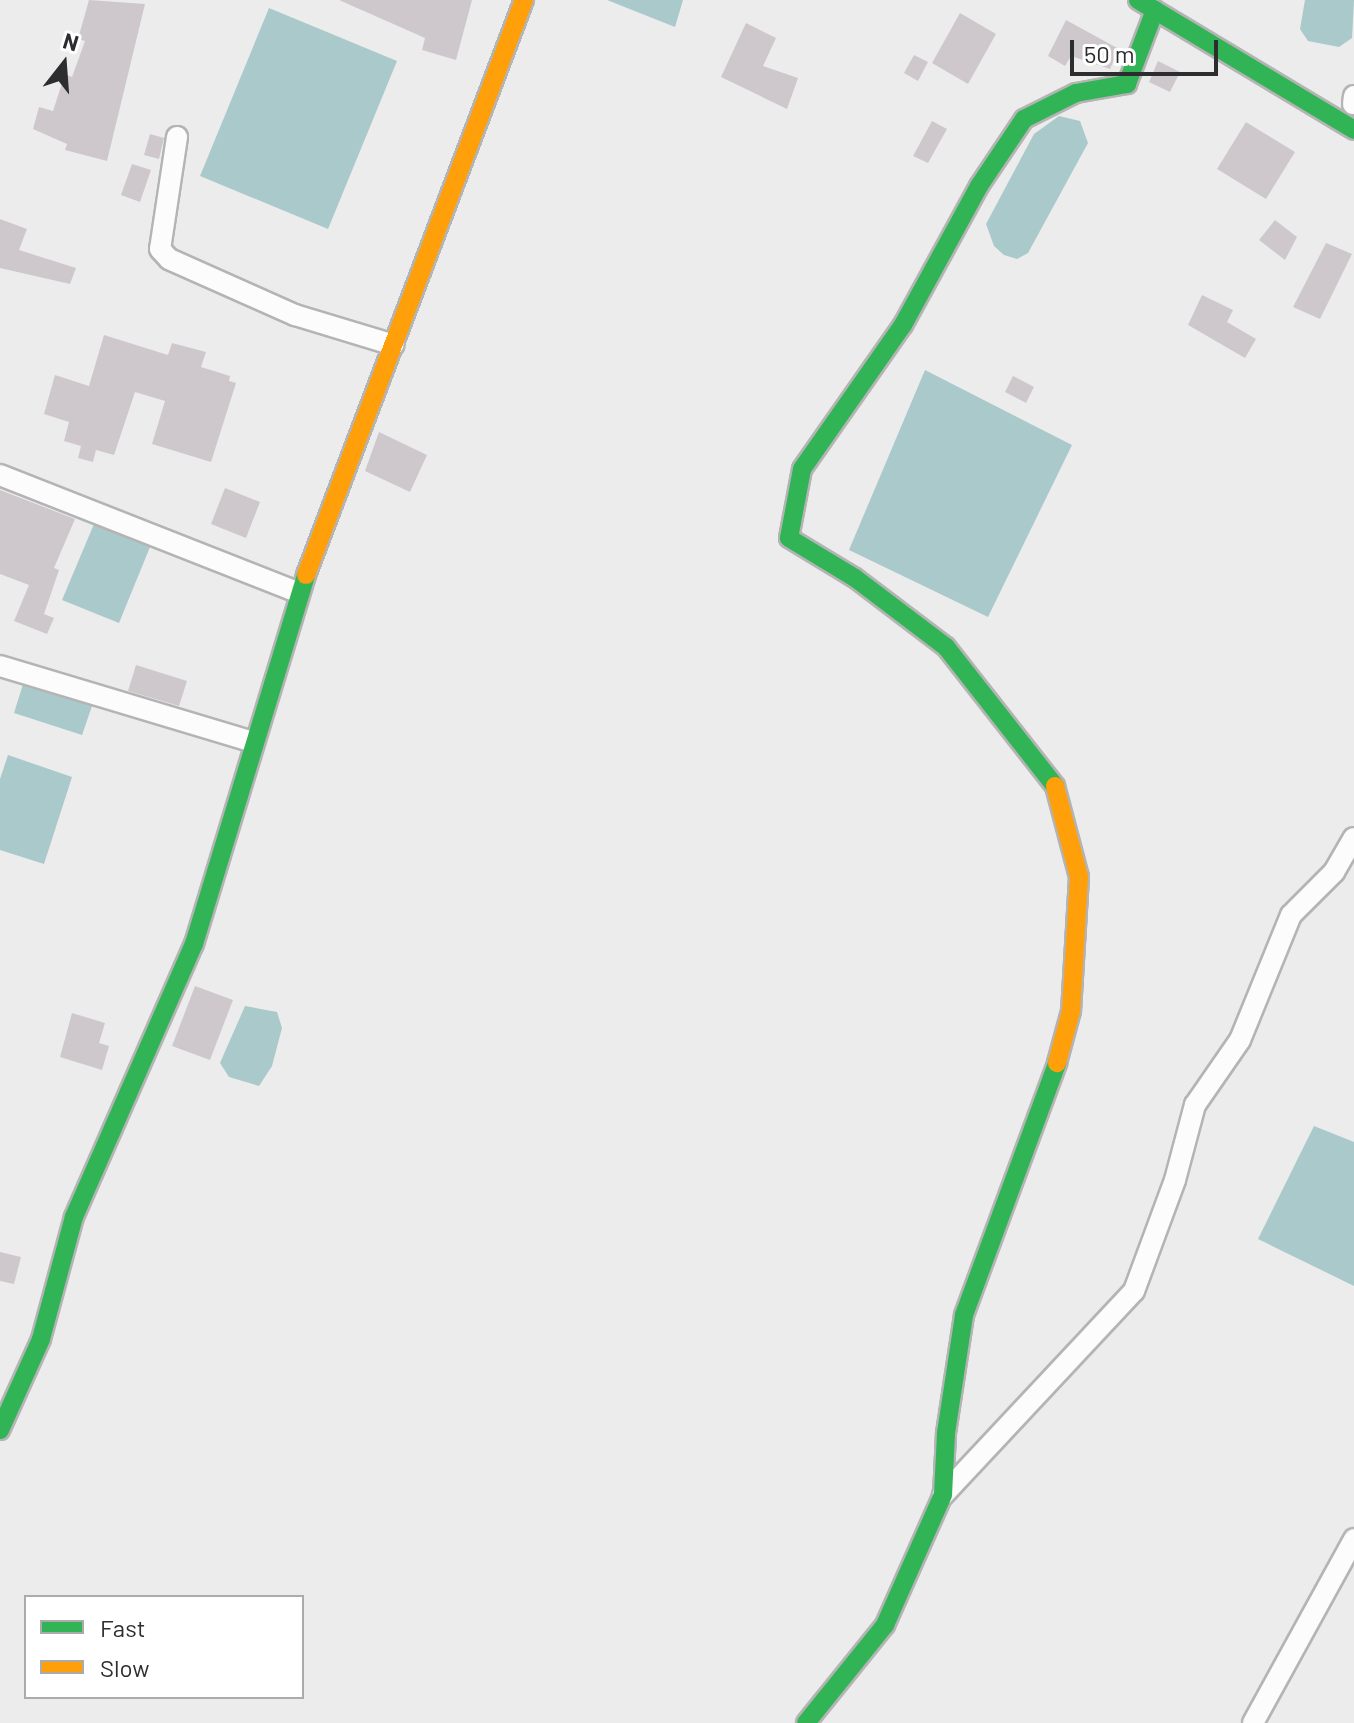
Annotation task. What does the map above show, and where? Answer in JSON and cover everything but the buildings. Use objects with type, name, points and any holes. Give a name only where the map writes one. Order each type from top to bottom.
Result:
[{"type":"street","points":[[0,1430],[41,1339],[74,1217],[194,944],[299,593],[524,0]]},
{"type":"street","points":[[1138,0],[1163,5],[1301,74]]},
{"type":"street","points":[[1163,5],[1354,130]]},
{"type":"street","points":[[943,1495],[946,1433],[964,1315],[1049,1090],[1071,1011],[1079,877],[1055,787],[946,647],[855,578],[789,538],[802,469],[903,325],[979,186],[1024,119],[1076,93],[1127,84],[1163,5]]},
{"type":"street","points":[[177,137],[160,249],[169,259],[295,315],[394,345]]},
{"type":"street","points":[[0,475],[299,593]]},
{"type":"street","points":[[0,666],[253,742]]},
{"type":"street","points":[[806,1723],[885,1625],[943,1495],[1134,1291],[1175,1180],[1195,1105],[1240,1040],[1291,915],[1334,872],[1354,838]]},
{"type":"street","points":[[1253,1723],[1354,1539]]},
{"type":"water","points":[[607,0],[683,0],[675,27]]},
{"type":"water","points":[[1305,0],[1354,0],[1352,38],[1339,47],[1308,41],[1300,29]]},
{"type":"water","points":[[269,8],[397,61],[328,229],[200,176]]},
{"type":"water","points":[[1059,116],[1080,121],[1088,143],[1028,253],[1017,259],[1004,255],[994,246],[986,224],[1034,134]]},
{"type":"water","points":[[925,370],[1072,445],[988,617],[849,550]]},
{"type":"water","points":[[94,524],[150,547],[119,623],[62,600]]},
{"type":"water","points":[[24,681],[93,703],[82,735],[14,713]]},
{"type":"water","points":[[8,755],[72,777],[44,864],[0,850],[0,779]]},
{"type":"water","points":[[245,1006],[277,1012],[282,1028],[272,1066],[259,1086],[229,1077],[220,1063]]},
{"type":"water","points":[[1314,1126],[1354,1142],[1354,1286],[1258,1239]]},
{"type":"traffic: fast","points":[[1138,0],[1354,130]]},
{"type":"traffic: fast","points":[[1055,786],[946,647],[855,578],[789,538],[802,469],[903,325],[979,186],[1024,119],[1076,93],[1127,84],[1155,10]]},
{"type":"traffic: fast","points":[[0,1430],[41,1339],[74,1217],[194,944],[306,575]]},
{"type":"traffic: fast","points":[[806,1723],[885,1625],[943,1495],[946,1433],[964,1315],[1057,1063]]},
{"type":"traffic: slow","points":[[306,575],[524,0]]},
{"type":"traffic: slow","points":[[1055,786],[1079,877],[1071,1011],[1057,1063]]}]
